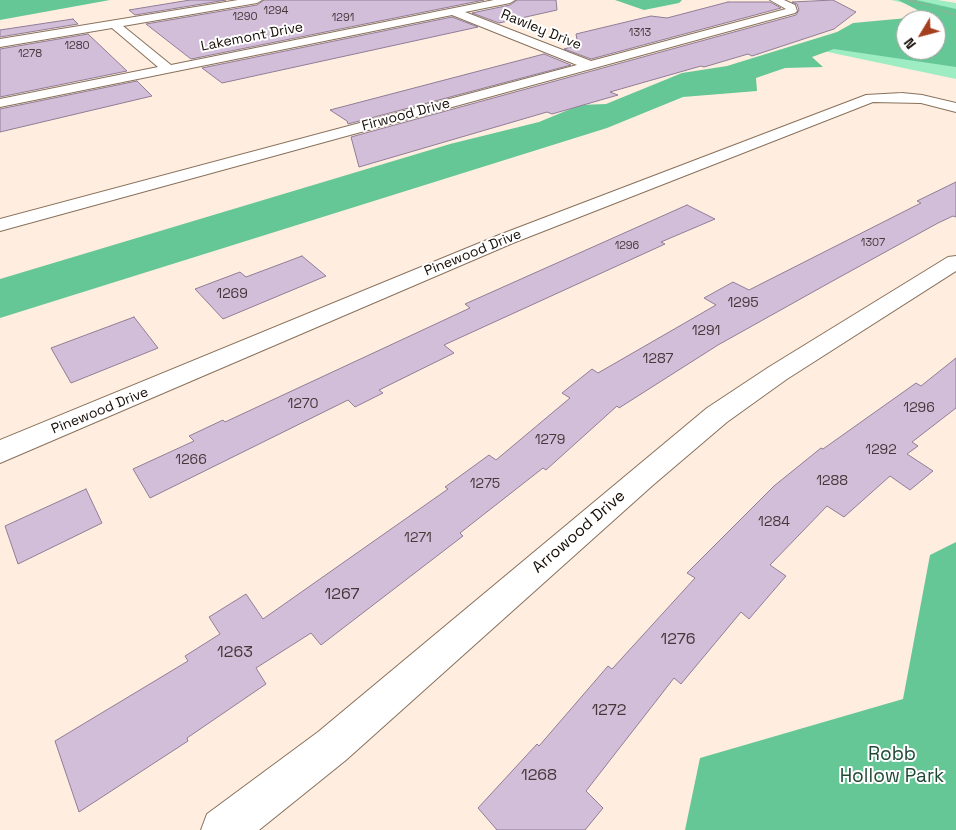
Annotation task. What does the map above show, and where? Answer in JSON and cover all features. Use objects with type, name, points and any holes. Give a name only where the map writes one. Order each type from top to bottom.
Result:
[{"type":"street","points":[[0,44],[257,0]]},
{"type":"street","name":"Lakemont Drive","points":[[0,103],[510,0]]},
{"type":"street","name":"Firwood Drive","points":[[0,226],[791,11],[791,8],[775,0]]},
{"type":"street","name":"Rawley Drive","points":[[454,12],[590,66]]},
{"type":"street","points":[[114,24],[168,69]]},
{"type":"street","name":"Pinewood Drive","points":[[0,452],[497,242],[871,98],[902,97],[922,99],[956,108]]},
{"type":"street","name":"Arrowood Drive","points":[[223,830],[332,746],[642,477],[717,415],[778,373],[956,262]]},
{"type":"path","points":[[908,0],[932,6],[956,16]]},
{"type":"green space","points":[[0,0],[110,0],[0,20]]},
{"type":"green space","points":[[615,0],[682,0],[679,3],[644,10]]},
{"type":"green space","points":[[891,0],[938,0],[956,3],[956,79],[823,51],[896,21],[896,60],[946,60],[946,10],[922,10],[927,8]]},
{"type":"green space","points":[[898,0],[916,0],[956,9],[956,67],[909,60],[946,60],[946,10],[917,10]]},
{"type":"green space","points":[[896,19],[896,58],[834,49],[812,57],[823,67],[785,68],[756,78],[757,91],[683,97],[607,128],[0,318],[0,279],[450,144],[539,122],[580,105],[606,104],[682,73],[727,66],[837,32],[853,23]]},
{"type":"green space","name":"Robb Hollow Park","points":[[956,542],[956,830],[685,830],[700,758],[903,699],[930,555]]},
{"type":"building","points":[[190,0],[226,0],[135,15],[129,10]]},
{"type":"building","points":[[264,0],[484,0],[191,59],[146,24],[257,5]]},
{"type":"building","points":[[517,0],[556,0],[557,10],[499,23],[472,13],[510,5]]},
{"type":"building","points":[[833,0],[856,12],[834,29],[752,56],[748,54],[610,92],[618,95],[552,114],[547,112],[359,167],[351,137],[796,15],[799,10],[797,4],[792,2]]},
{"type":"building","points":[[728,2],[770,2],[781,8],[591,59],[564,49],[578,45],[576,34],[651,16],[667,18]]},
{"type":"building","points":[[452,17],[478,27],[222,83],[202,68]]},
{"type":"building","points":[[73,19],[78,24],[0,37],[0,30]]},
{"type":"building","points":[[88,34],[127,71],[0,97],[0,49]]},
{"type":"building","points":[[544,54],[571,65],[348,124],[347,121],[330,110]]},
{"type":"building","points":[[137,81],[152,96],[0,132],[0,109]]},
{"type":"building","points":[[956,182],[956,217],[953,216],[938,223],[829,283],[718,345],[619,408],[617,406],[546,470],[543,468],[460,533],[463,536],[321,645],[311,633],[256,668],[266,684],[187,738],[188,741],[79,812],[55,741],[188,661],[185,656],[220,634],[209,617],[246,594],[263,619],[448,489],[445,487],[489,455],[496,460],[570,398],[562,393],[592,369],[598,373],[716,305],[704,298],[733,282],[749,290],[921,203],[917,201]]},
{"type":"building","points":[[687,205],[715,219],[661,242],[665,244],[444,345],[454,353],[379,390],[383,393],[355,407],[348,400],[150,498],[133,469],[194,441],[189,436],[223,420],[225,422],[470,308],[465,304]]},
{"type":"building","points":[[302,256],[326,276],[223,319],[195,289],[240,272],[246,277]]},
{"type":"building","points":[[134,317],[158,348],[71,383],[51,348]]},
{"type":"building","points":[[956,358],[956,408],[912,442],[918,446],[907,454],[933,471],[910,490],[890,476],[844,517],[827,506],[770,565],[786,576],[749,619],[741,612],[681,684],[674,678],[586,791],[603,808],[585,830],[497,830],[478,808],[537,744],[539,746],[608,666],[612,669],[695,578],[687,573],[774,486],[821,448],[823,449],[916,383],[921,386]]},
{"type":"building","points":[[86,489],[102,523],[18,564],[5,526]]}]
